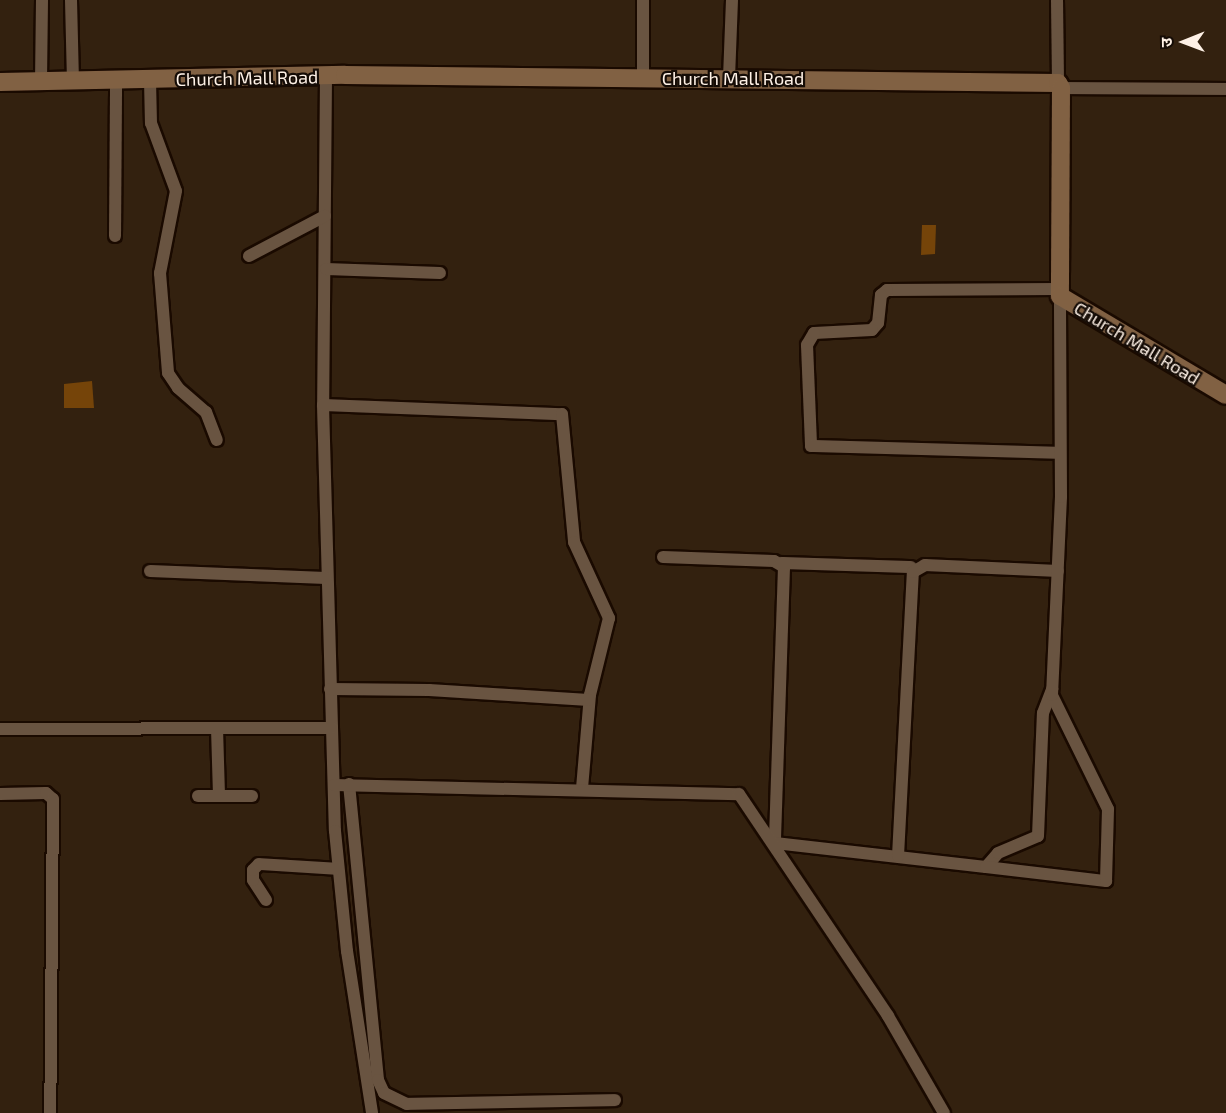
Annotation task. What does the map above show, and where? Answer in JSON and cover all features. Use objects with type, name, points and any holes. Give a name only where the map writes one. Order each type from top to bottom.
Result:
[{"type":"street","points":[[41,82],[42,0]]},
{"type":"street","points":[[71,0],[73,82]]},
{"type":"street","points":[[643,0],[643,78]]},
{"type":"street","points":[[729,78],[732,0]]},
{"type":"street","points":[[1057,0],[1059,86],[1226,89]]},
{"type":"street","points":[[326,76],[323,405],[326,578],[334,785],[338,869],[372,1113]]},
{"type":"street","name":"Church Mall Road","points":[[0,82],[326,76],[729,78],[1059,86],[1059,293],[1226,395]]},
{"type":"street","points":[[115,236],[116,80]]},
{"type":"street","points":[[150,80],[151,123],[176,191],[160,273],[168,373],[178,388],[206,412],[217,440]]},
{"type":"street","points":[[249,256],[325,216]]},
{"type":"street","points":[[326,270],[440,273]]},
{"type":"street","points":[[775,843],[1106,881],[1108,809],[1055,709],[1052,690],[1058,571],[1059,453],[1059,293],[887,290],[881,295],[878,323],[872,330],[814,333],[807,345],[811,446],[1059,453]]},
{"type":"street","points":[[323,405],[562,414],[574,542],[609,618],[589,700],[582,788]]},
{"type":"street","points":[[663,556],[911,567]]},
{"type":"street","points":[[775,843],[785,581],[781,563]]},
{"type":"street","points":[[898,856],[913,572],[925,565],[1058,571]]},
{"type":"street","points":[[150,571],[326,578]]},
{"type":"street","points":[[330,689],[429,690],[589,700]]},
{"type":"street","points":[[986,867],[998,852],[1038,836],[1043,712],[1052,690]]},
{"type":"street","points":[[217,728],[219,796]]},
{"type":"street","points":[[0,729],[332,728]]},
{"type":"street","points":[[349,784],[378,1080],[384,1093],[407,1104],[615,1100]]},
{"type":"street","points":[[334,785],[735,792],[775,843],[888,1016],[944,1113]]},
{"type":"street","points":[[0,794],[46,793],[53,799],[50,1113]]},
{"type":"street","points":[[198,796],[252,796]]},
{"type":"street","points":[[266,900],[253,880],[253,870],[259,864],[338,869]]},
{"type":"shaded area","points":[[922,225],[936,225],[935,254],[921,255]]},
{"type":"shaded area","points":[[92,381],[94,408],[64,408],[64,384]]}]
